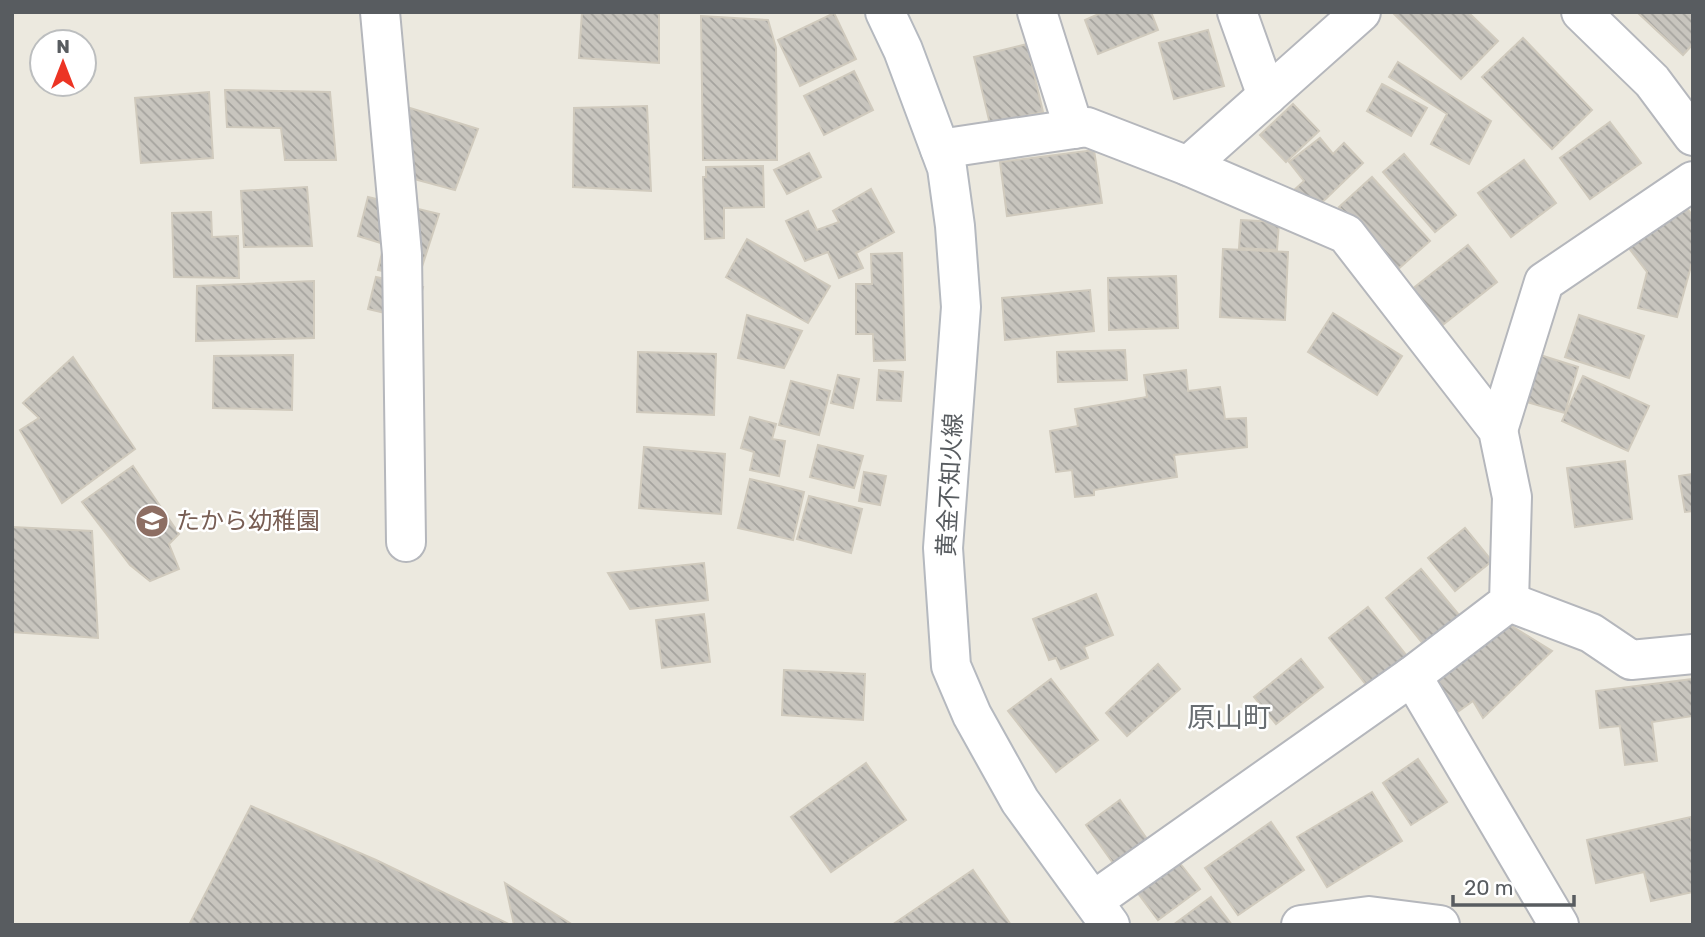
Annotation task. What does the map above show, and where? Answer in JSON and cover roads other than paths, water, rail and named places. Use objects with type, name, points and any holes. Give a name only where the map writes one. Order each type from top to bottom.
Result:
[{"type":"street","points":[[380,12],[402,254],[406,542]]},
{"type":"street","name":"黄金不知火線","points":[[885,12],[903,50],[947,168],[955,226],[961,307],[943,548],[951,666],[972,715],[1020,801],[1102,913]]},
{"type":"street","points":[[1037,12],[1074,129]]},
{"type":"street","points":[[1237,12],[1267,96]]},
{"type":"street","points":[[1188,166],[1361,12]]},
{"type":"street","points":[[1581,12],[1652,81],[1693,136]]},
{"type":"street","points":[[940,149],[1087,127],[1188,166],[1346,234],[1498,430],[1512,497],[1509,602]]},
{"type":"street","points":[[1498,430],[1544,282],[1693,181]]},
{"type":"street","points":[[1102,913],[1509,602]]},
{"type":"street","points":[[1509,602],[1591,633],[1631,660],[1693,654]]},
{"type":"street","points":[[1412,676],[1559,925]]},
{"type":"street","points":[[1301,925],[1369,916],[1440,925]]},
{"type":"place","name":"たから幼稚園","points":[[152,521]]},
{"type":"district","name":"原山町","points":[[1229,717]]}]
